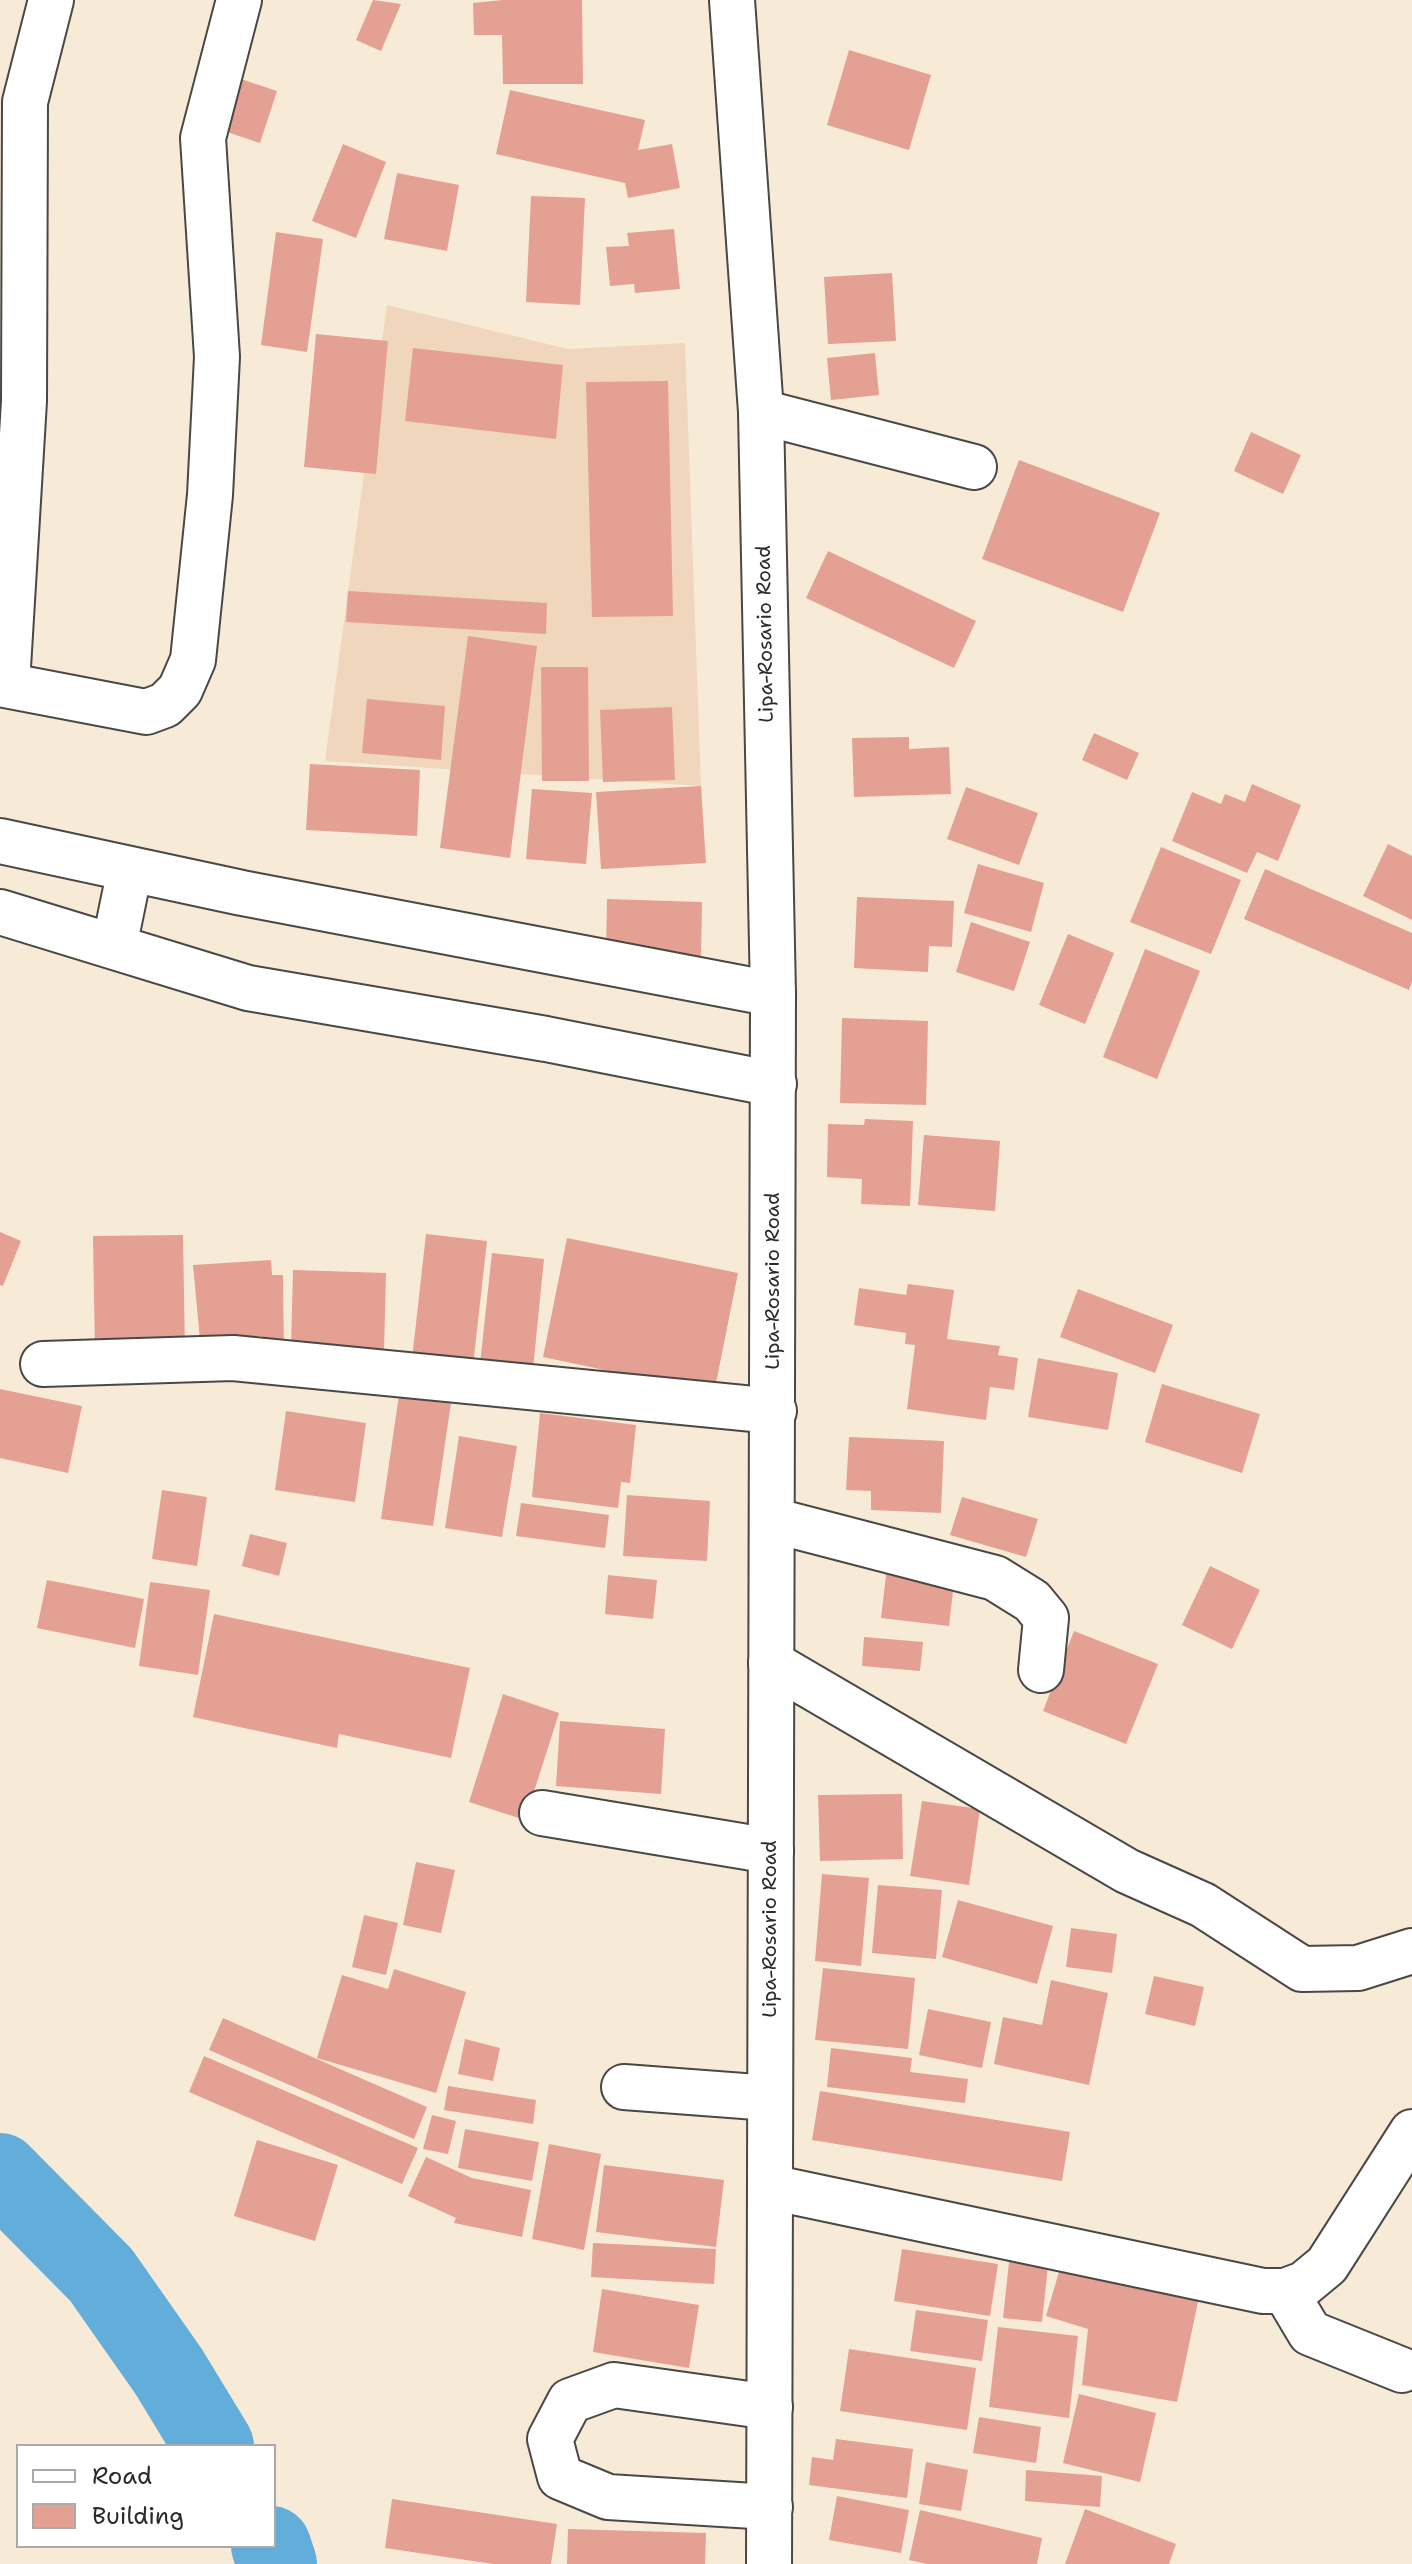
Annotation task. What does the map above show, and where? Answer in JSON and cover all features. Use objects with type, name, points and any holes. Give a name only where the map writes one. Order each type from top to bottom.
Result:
[{"type":"street","points":[[51,0],[25,102],[24,401],[3,684],[146,712],[165,705],[180,690],[193,660],[210,495],[217,357],[203,138],[239,0]]},
{"type":"street","name":"Lipa-Rosario Road","points":[[732,0],[761,412],[773,994],[769,2564]]},
{"type":"street","points":[[761,412],[974,467]]},
{"type":"street","points":[[0,841],[773,994]]},
{"type":"street","points":[[114,947],[130,869]]},
{"type":"street","points":[[0,912],[248,988],[546,1039],[774,1084]]},
{"type":"street","points":[[43,1364],[233,1358],[774,1411]]},
{"type":"street","points":[[772,1520],[995,1578],[1032,1601],[1046,1618],[1041,1670]]},
{"type":"street","points":[[771,1663],[1127,1871],[1203,1905],[1302,1969],[1358,1968],[1412,1951]]},
{"type":"street","points":[[542,1813],[771,1851]]},
{"type":"street","points":[[624,2087],[770,2098]]},
{"type":"street","points":[[770,2187],[1263,2291],[1285,2291],[1304,2284],[1327,2265],[1412,2132]]},
{"type":"street","points":[[1285,2291],[1310,2333],[1402,2370]]},
{"type":"street","points":[[770,2407],[614,2385],[570,2401],[550,2439],[560,2477],[608,2497],[770,2507]]},
{"type":"shaded area","points":[[387,305],[568,349],[685,343],[701,786],[325,761]]},
{"type":"building","points":[[373,0],[401,4],[381,51],[356,40]]},
{"type":"building","points":[[582,0],[583,84],[503,84],[502,35],[474,35],[473,3]]},
{"type":"building","points":[[849,50],[931,75],[909,150],[827,125]]},
{"type":"building","points":[[241,79],[277,91],[260,143],[224,131]]},
{"type":"building","points":[[510,90],[645,120],[638,150],[672,144],[680,188],[628,198],[625,183],[496,154]]},
{"type":"building","points":[[343,144],[386,162],[356,238],[312,221]]},
{"type":"building","points":[[397,173],[459,185],[447,251],[384,239]]},
{"type":"building","points":[[531,196],[585,198],[580,305],[526,302]]},
{"type":"building","points":[[674,229],[680,289],[635,293],[634,284],[610,286],[606,247],[629,246],[627,233]]},
{"type":"building","points":[[276,232],[323,239],[307,352],[261,345]]},
{"type":"building","points":[[892,273],[896,341],[828,344],[824,277]]},
{"type":"building","points":[[316,334],[388,341],[376,474],[304,467]]},
{"type":"building","points":[[413,348],[563,365],[556,439],[405,421]]},
{"type":"building","points":[[875,353],[879,395],[831,400],[827,358]]},
{"type":"building","points":[[668,381],[673,616],[592,617],[586,382]]},
{"type":"building","points":[[1251,432],[1301,455],[1283,494],[1234,471]]},
{"type":"building","points":[[1019,460],[1160,513],[1123,612],[982,559]]},
{"type":"building","points":[[828,551],[976,621],[954,668],[806,598]]},
{"type":"building","points":[[348,591],[547,603],[546,634],[346,622]]},
{"type":"building","points":[[468,636],[537,646],[510,858],[440,848]]},
{"type":"building","points":[[541,667],[588,667],[589,781],[542,781]]},
{"type":"building","points":[[367,699],[445,706],[441,760],[362,753]]},
{"type":"building","points":[[672,707],[675,780],[603,782],[600,710]]},
{"type":"building","points":[[1094,733],[1139,753],[1127,780],[1082,760]]},
{"type":"building","points":[[909,737],[909,749],[949,747],[951,794],[854,797],[852,738]]},
{"type":"building","points":[[310,764],[420,770],[417,836],[306,830]]},
{"type":"building","points":[[1252,784],[1301,805],[1278,861],[1257,852],[1247,873],[1172,841],[1192,792],[1221,804],[1225,794],[1245,802]]},
{"type":"building","points":[[701,786],[706,863],[601,869],[596,792]]},
{"type":"building","points":[[966,787],[1038,813],[1019,865],[947,839]]},
{"type":"building","points":[[532,789],[592,793],[586,864],[526,859]]},
{"type":"building","points":[[1388,844],[1412,856],[1412,920],[1363,896]]},
{"type":"building","points":[[1161,847],[1241,880],[1211,954],[1130,922]]},
{"type":"building","points":[[978,864],[1044,883],[1031,932],[964,913]]},
{"type":"building","points":[[1265,869],[1412,933],[1412,982],[1409,990],[1244,919]]},
{"type":"building","points":[[857,897],[954,901],[952,947],[929,946],[928,972],[854,968]]},
{"type":"building","points":[[607,899],[702,902],[701,957],[606,954]]},
{"type":"building","points":[[971,922],[1030,942],[1014,991],[956,972]]},
{"type":"building","points":[[1068,934],[1114,953],[1085,1024],[1039,1005]]},
{"type":"building","points":[[1145,949],[1200,971],[1157,1079],[1103,1057]]},
{"type":"building","points":[[842,1018],[928,1021],[926,1105],[840,1103]]},
{"type":"building","points":[[865,1119],[913,1121],[910,1206],[861,1204],[862,1179],[827,1177],[828,1124],[864,1125]]},
{"type":"building","points":[[924,1135],[1000,1141],[995,1211],[918,1205]]},
{"type":"building","points":[[0,1232],[21,1241],[3,1286],[0,1285]]},
{"type":"building","points":[[426,1234],[487,1241],[473,1366],[412,1359]]},
{"type":"building","points":[[183,1235],[185,1352],[95,1353],[93,1236]]},
{"type":"building","points":[[567,1238],[738,1273],[714,1393],[543,1357]]},
{"type":"building","points":[[492,1253],[544,1259],[532,1379],[479,1373]]},
{"type":"building","points":[[271,1260],[272,1275],[283,1275],[284,1357],[262,1358],[262,1336],[200,1340],[193,1265]]},
{"type":"building","points":[[293,1270],[386,1273],[384,1352],[291,1348]]},
{"type":"building","points":[[908,1284],[954,1290],[947,1339],[1000,1346],[998,1355],[1018,1358],[1014,1390],[990,1387],[986,1420],[907,1409],[915,1345],[905,1344],[906,1333],[854,1325],[859,1288],[906,1295]]},
{"type":"building","points":[[1078,1289],[1173,1325],[1155,1373],[1060,1337]]},
{"type":"building","points":[[1038,1358],[1118,1373],[1108,1430],[1028,1417]]},
{"type":"building","points":[[401,1381],[453,1389],[433,1526],[381,1519]]},
{"type":"building","points":[[1162,1384],[1260,1414],[1242,1473],[1145,1442]]},
{"type":"building","points":[[0,1389],[82,1406],[68,1473],[0,1458]]},
{"type":"building","points":[[286,1411],[366,1423],[355,1502],[275,1490]]},
{"type":"building","points":[[540,1413],[636,1425],[630,1483],[621,1482],[618,1508],[532,1497]]},
{"type":"building","points":[[459,1436],[517,1446],[502,1537],[445,1528]]},
{"type":"building","points":[[849,1437],[944,1441],[941,1513],[871,1510],[871,1491],[846,1490]]},
{"type":"building","points":[[162,1490],[207,1497],[197,1566],[152,1559]]},
{"type":"building","points":[[627,1495],[710,1501],[707,1561],[623,1556]]},
{"type":"building","points":[[962,1497],[1038,1519],[1026,1557],[950,1535]]},
{"type":"building","points":[[521,1503],[609,1515],[605,1548],[516,1536]]},
{"type":"building","points":[[250,1534],[287,1543],[279,1576],[242,1566]]},
{"type":"building","points":[[1210,1566],[1260,1590],[1232,1649],[1182,1625]]},
{"type":"building","points":[[887,1567],[955,1574],[949,1626],[881,1618]]},
{"type":"building","points":[[608,1575],[657,1580],[653,1619],[605,1614]]},
{"type":"building","points":[[47,1580],[144,1599],[135,1648],[37,1628]]},
{"type":"building","points":[[150,1582],[210,1590],[198,1675],[139,1666]]},
{"type":"building","points":[[214,1614],[470,1668],[451,1758],[339,1734],[337,1748],[193,1717]]},
{"type":"building","points":[[1074,1631],[1158,1664],[1126,1744],[1043,1711]]},
{"type":"building","points":[[864,1637],[923,1642],[920,1671],[862,1666]]},
{"type":"building","points":[[503,1694],[559,1713],[525,1820],[469,1802]]},
{"type":"building","points":[[560,1721],[665,1729],[661,1794],[556,1786]]},
{"type":"building","points":[[902,1794],[903,1859],[820,1861],[818,1795]]},
{"type":"building","points":[[922,1801],[980,1809],[969,1885],[910,1876]]},
{"type":"building","points":[[416,1862],[455,1870],[441,1933],[403,1925]]},
{"type":"building","points":[[822,1874],[869,1878],[861,1966],[815,1961]]},
{"type":"building","points":[[878,1885],[942,1890],[936,1959],[872,1953]]},
{"type":"building","points":[[958,1900],[1053,1926],[1037,1984],[942,1957]]},
{"type":"building","points":[[364,1915],[398,1923],[386,1975],[352,1967]]},
{"type":"building","points":[[1071,1928],[1117,1934],[1112,1973],[1066,1967]]},
{"type":"building","points":[[823,1968],[915,1978],[908,2049],[815,2040]]},
{"type":"building","points":[[394,1969],[466,1992],[436,2093],[317,2058],[342,1975],[388,1989]]},
{"type":"building","points":[[1154,1976],[1204,1987],[1195,2026],[1145,2014]]},
{"type":"building","points":[[1051,1980],[1108,1993],[1089,2085],[994,2064],[1003,2017],[1042,2025]]},
{"type":"building","points":[[928,2009],[991,2022],[982,2068],[919,2055]]},
{"type":"building","points":[[223,2018],[427,2107],[414,2139],[209,2050]]},
{"type":"building","points":[[465,2039],[500,2048],[493,2081],[458,2074]]},
{"type":"building","points":[[831,2048],[912,2058],[910,2072],[968,2079],[965,2103],[827,2087]]},
{"type":"building","points":[[204,2056],[418,2148],[402,2184],[189,2092]]},
{"type":"building","points":[[448,2086],[536,2100],[533,2124],[444,2110]]},
{"type":"building","points":[[820,2091],[1070,2132],[1062,2181],[812,2140]]},
{"type":"building","points":[[432,2115],[456,2121],[448,2154],[423,2149]]},
{"type":"building","points":[[465,2129],[539,2142],[532,2181],[458,2168]]},
{"type":"building","points":[[257,2140],[338,2165],[315,2241],[234,2216]]},
{"type":"building","points":[[549,2144],[601,2154],[584,2250],[532,2239]]},
{"type":"building","points":[[426,2157],[472,2178],[531,2190],[522,2237],[454,2223],[456,2218],[408,2196]]},
{"type":"building","points":[[604,2165],[724,2180],[716,2247],[596,2232]]},
{"type":"building","points":[[593,2243],[716,2249],[714,2284],[591,2277]]},
{"type":"building","points":[[902,2249],[998,2264],[990,2316],[894,2301]]},
{"type":"building","points":[[1009,2262],[1048,2266],[1042,2322],[1003,2318]]},
{"type":"building","points":[[1061,2265],[1199,2297],[1177,2402],[1082,2385],[1088,2329],[1046,2316]]},
{"type":"building","points":[[602,2289],[699,2305],[689,2368],[593,2352]]},
{"type":"building","points":[[916,2310],[988,2320],[982,2361],[910,2351]]},
{"type":"building","points":[[998,2327],[1078,2336],[1069,2418],[989,2407]]},
{"type":"building","points":[[849,2349],[976,2368],[967,2430],[840,2411]]},
{"type":"building","points":[[1079,2394],[1156,2413],[1140,2482],[1063,2463]]},
{"type":"building","points":[[979,2417],[1041,2427],[1036,2463],[973,2453]]},
{"type":"building","points":[[836,2439],[913,2449],[907,2498],[809,2485],[812,2457],[833,2460]]},
{"type":"building","points":[[926,2462],[968,2470],[961,2511],[919,2504]]},
{"type":"building","points":[[1026,2470],[1102,2476],[1100,2507],[1025,2501]]},
{"type":"building","points":[[837,2496],[909,2510],[901,2553],[829,2540]]},
{"type":"building","points":[[392,2499],[557,2524],[551,2564],[493,2564],[385,2548]]},
{"type":"building","points":[[1085,2509],[1176,2544],[1169,2564],[1065,2564]]},
{"type":"building","points":[[920,2510],[1042,2538],[1037,2564],[927,2564],[909,2560]]},
{"type":"building","points":[[568,2529],[706,2533],[705,2564],[567,2564]]},
{"type":"waterway","points":[[0,2173],[101,2275],[169,2372],[213,2444]]},
{"type":"waterway","points":[[272,2548],[277,2564]]}]
